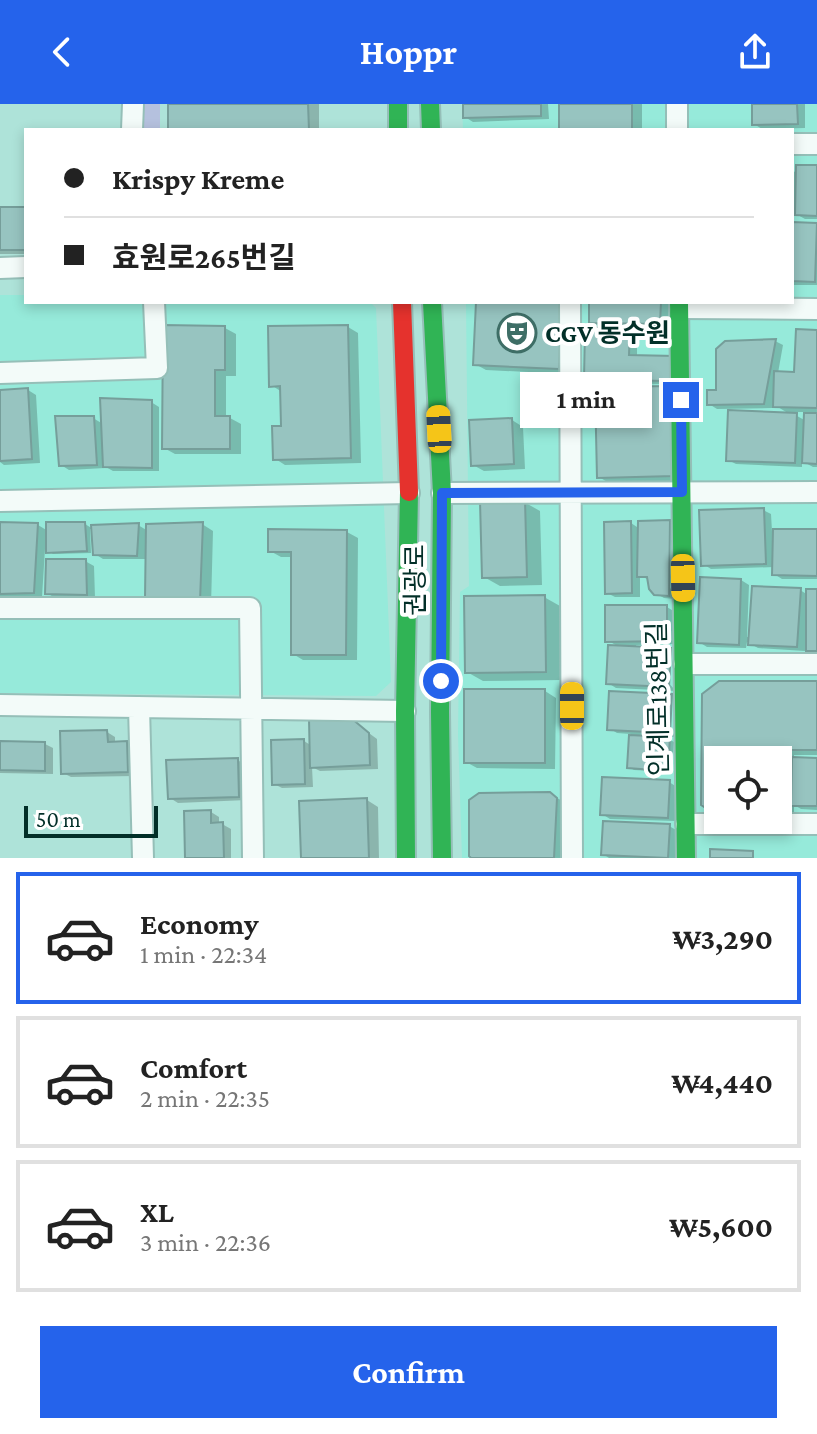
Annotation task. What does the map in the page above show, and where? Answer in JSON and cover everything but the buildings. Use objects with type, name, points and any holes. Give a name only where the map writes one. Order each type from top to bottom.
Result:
[{"type":"street","points":[[132,128],[133,104]]},
{"type":"street","points":[[398,104],[398,128]]},
{"type":"street","points":[[430,104],[431,128]]},
{"type":"street","points":[[677,104],[677,128]]},
{"type":"street","points":[[794,144],[817,144]]},
{"type":"street","points":[[0,268],[24,267]]},
{"type":"street","points":[[0,373],[157,368],[154,304]]},
{"type":"street","name":"권광로","points":[[402,304],[409,493],[406,858]]},
{"type":"street","name":"권광로","points":[[432,304],[442,493],[442,858]]},
{"type":"street","points":[[570,304],[572,858]]},
{"type":"street","points":[[680,305],[817,309]]},
{"type":"street","name":"인계로138번길","points":[[680,305],[686,858]]},
{"type":"street","points":[[442,493],[817,492]]},
{"type":"street","points":[[0,501],[409,493]]},
{"type":"street","points":[[0,608],[250,608],[253,858]]},
{"type":"street","points":[[684,664],[817,664]]},
{"type":"street","points":[[0,705],[405,711]]},
{"type":"street","points":[[139,707],[143,858]]},
{"type":"street","points":[[686,824],[817,824]]},
{"type":"shaded area","points":[[139,104],[160,104],[160,128],[138,128]]},
{"type":"shaded area","points":[[462,104],[817,104],[817,858],[462,858],[458,734],[460,592],[469,586],[466,304],[794,304],[794,128],[463,128]]},
{"type":"shaded area","points":[[0,295],[24,295],[24,304],[372,304],[376,308],[391,682],[376,696],[0,693]]},
{"type":"traffic: fast","points":[[398,104],[398,128]]},
{"type":"traffic: fast","points":[[430,104],[431,128]]},
{"type":"traffic: fast","points":[[432,304],[442,493],[442,858]]},
{"type":"traffic: fast","points":[[679,304],[686,858]]},
{"type":"traffic: fast","points":[[406,858],[409,492]]},
{"type":"traffic: jam","points":[[402,304],[409,492]]},
{"type":"place","name":"CGV 동수원","points":[[517,333]]},
{"type":"route","points":[[441,681],[442,493],[682,492],[681,400]]}]
